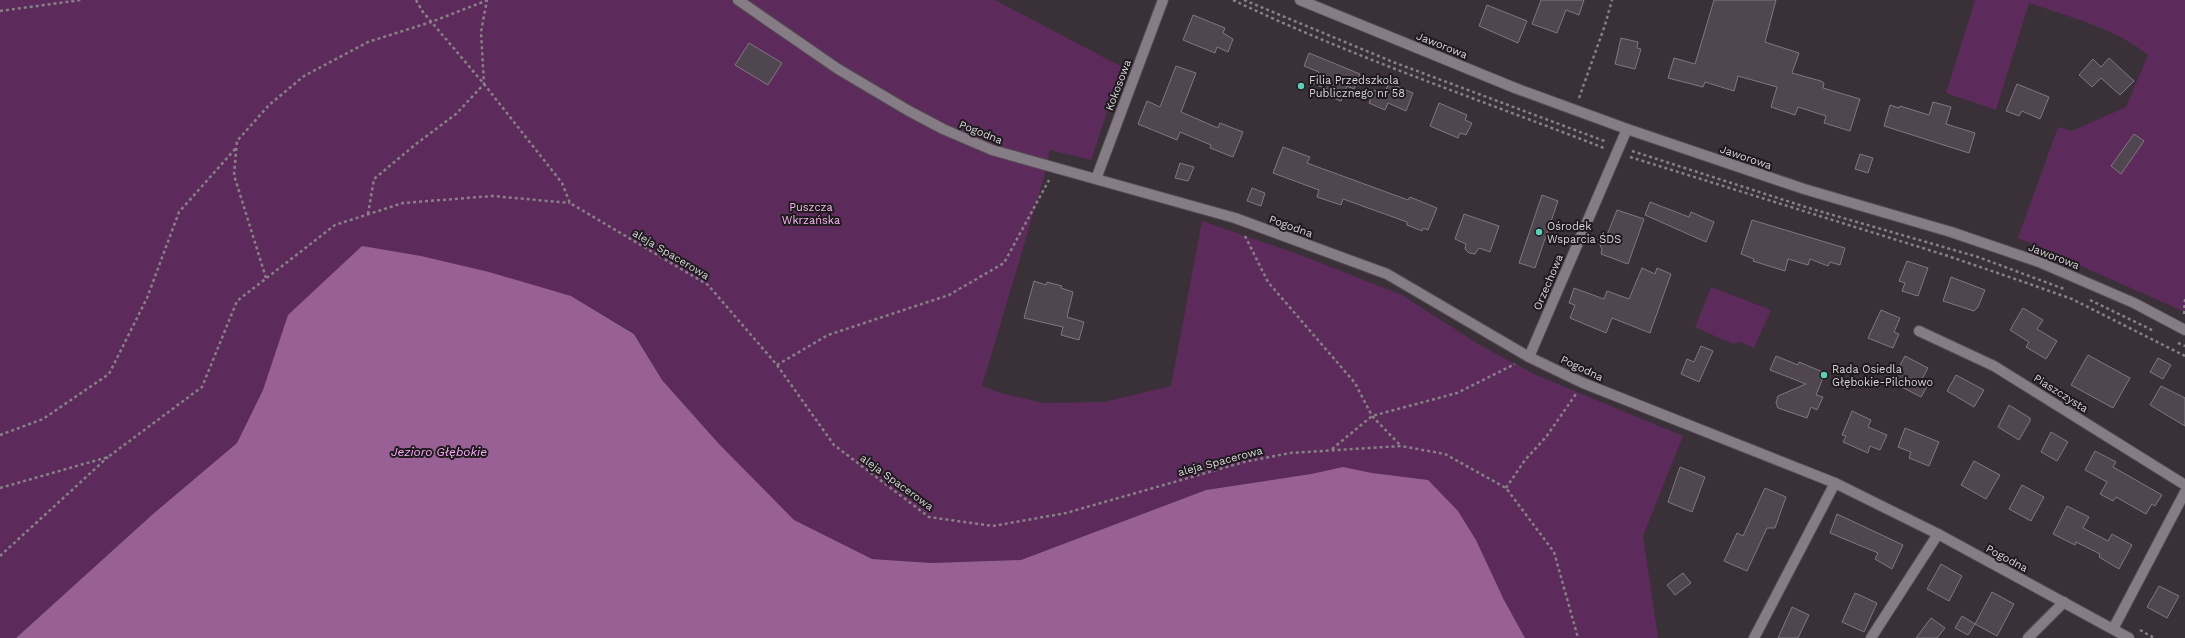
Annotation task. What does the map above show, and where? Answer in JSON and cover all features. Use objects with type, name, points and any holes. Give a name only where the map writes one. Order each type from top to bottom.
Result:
[{"type":"street","name":"Pogodna","points":[[738,0],[838,69],[909,111],[943,129],[992,150],[1235,218],[1387,274],[1530,356],[1583,383],[1835,483],[1938,534],[2130,638]]},
{"type":"street","name":"Kokosowa","points":[[1096,179],[1163,0]]},
{"type":"street","name":"Jaworowa","points":[[1300,0],[1508,85],[1627,129],[1804,189],[1951,232],[2031,260],[2134,303],[2185,330]]},
{"type":"street","name":"Orzechowa","points":[[1530,356],[1627,129]]},
{"type":"street","name":"Piaszczysta","points":[[1919,331],[1994,366],[2185,485]]},
{"type":"street","points":[[1754,638],[1835,483]]},
{"type":"street","points":[[2113,629],[2185,492]]},
{"type":"street","points":[[1870,638],[1938,534]]},
{"type":"street","points":[[2028,638],[2064,602]]},
{"type":"path","points":[[0,12],[81,0]]},
{"type":"path","points":[[0,556],[108,457],[202,387],[237,301],[336,225],[403,203],[493,196],[570,203],[562,183],[484,84],[431,22],[416,0]]},
{"type":"path","points":[[266,278],[234,175],[237,141],[269,105],[304,76],[368,42],[431,22],[487,0]]},
{"type":"path","points":[[368,214],[374,180],[416,144],[456,114],[484,84],[481,32],[487,0]]},
{"type":"path","points":[[1233,0],[1384,63],[1617,153],[1945,255],[2072,299],[2185,356]]},
{"type":"path","points":[[1578,101],[1605,25],[1612,0]]},
{"type":"path","points":[[0,435],[43,420],[109,374],[147,298],[179,212],[236,147]]},
{"type":"path","points":[[777,365],[828,335],[949,295],[1004,263],[1056,168]]},
{"type":"path","name":"aleja Spacerowa","points":[[570,203],[708,285],[777,365],[834,445],[929,517],[993,526],[1066,513],[1244,462],[1290,453],[1332,449],[1401,446],[1445,454],[1506,488],[1554,552],[1578,638]]},
{"type":"path","points":[[1235,218],[1268,282],[1356,382],[1372,416],[1401,446]]},
{"type":"path","points":[[2184,314],[2185,300]]},
{"type":"path","points":[[1332,449],[1372,416],[1457,393],[1530,356]]},
{"type":"path","points":[[1506,488],[1525,460],[1546,437],[1583,383]]},
{"type":"path","points":[[0,488],[108,457]]},
{"type":"green space","name":"Puszcza Wkrzańska","points":[[0,0],[995,0],[1122,67],[1091,160],[1050,150],[1043,181],[982,386],[1000,393],[1044,403],[1104,402],[1171,386],[1202,221],[1300,255],[1402,295],[1478,344],[1536,375],[1683,436],[1643,536],[1658,638],[1525,638],[1504,600],[1476,540],[1458,511],[1372,473],[1343,467],[1311,474],[1206,490],[1021,560],[931,563],[872,559],[794,520],[719,444],[662,380],[634,333],[571,296],[263,390],[237,443],[153,514],[16,638],[0,638]]},
{"type":"green space","points":[[1975,0],[2185,0],[2185,312],[2018,238],[2058,127],[2072,131],[2126,107],[2148,55],[2121,37],[2106,30],[2076,18],[2029,3],[1996,110],[1946,93]]},
{"type":"green space","points":[[1711,287],[1771,310],[1754,348],[1741,342],[1733,344],[1695,327]]},
{"type":"water","name":"Jezioro Głębokie","points":[[362,246],[421,256],[489,272],[571,296],[634,334],[662,380],[719,444],[794,520],[872,559],[931,563],[1021,560],[1206,490],[1311,474],[1343,467],[1372,473],[1428,480],[1458,511],[1476,540],[1504,600],[1525,638],[16,638],[153,514],[237,443],[263,390],[288,315]]},
{"type":"building","points":[[1541,0],[1584,0],[1579,15],[1566,10],[1557,33],[1532,24]]},
{"type":"building","points":[[1714,0],[1776,0],[1765,42],[1799,53],[1792,73],[1821,81],[1824,83],[1823,88],[1860,99],[1850,131],[1824,123],[1826,116],[1798,107],[1795,115],[1771,107],[1777,87],[1738,76],[1734,91],[1705,82],[1703,87],[1668,78],[1674,58],[1695,64]]},
{"type":"building","points":[[1487,5],[1527,21],[1518,43],[1479,26]]},
{"type":"building","points":[[1193,15],[1225,28],[1223,33],[1233,39],[1228,52],[1217,47],[1215,53],[1183,40]]},
{"type":"building","points":[[1621,38],[1638,42],[1637,48],[1641,49],[1635,69],[1615,64]]},
{"type":"building","points":[[749,43],[782,63],[768,85],[735,65]]},
{"type":"building","points":[[1309,53],[1360,74],[1354,89],[1347,86],[1341,101],[1328,96],[1330,90],[1314,84],[1319,72],[1304,66]]},
{"type":"building","points":[[2109,58],[2134,81],[2120,95],[2101,78],[2092,87],[2079,75],[2093,59],[2101,67]]},
{"type":"building","points":[[1176,66],[1196,73],[1181,112],[1218,128],[1220,123],[1243,132],[1233,157],[1210,148],[1211,145],[1180,132],[1177,140],[1138,124],[1147,101],[1160,107]]},
{"type":"building","points":[[1389,83],[1413,93],[1406,111],[1388,103],[1385,110],[1369,103],[1374,90],[1384,94]]},
{"type":"building","points":[[2017,84],[2049,97],[2040,119],[2022,111],[2019,116],[2006,111]]},
{"type":"building","points":[[1933,102],[1951,107],[1946,124],[1975,133],[1969,153],[1884,126],[1890,105],[1899,108],[1900,106],[1929,115]]},
{"type":"building","points":[[1439,103],[1467,115],[1465,120],[1472,123],[1466,135],[1460,133],[1458,138],[1430,126]]},
{"type":"building","points":[[2134,134],[2144,141],[2121,174],[2111,166]]},
{"type":"building","points":[[1283,147],[1310,157],[1307,163],[1408,200],[1410,197],[1437,208],[1428,230],[1423,228],[1422,231],[1407,225],[1407,222],[1343,199],[1341,205],[1317,197],[1319,190],[1273,173]]},
{"type":"building","points":[[1860,154],[1873,158],[1868,173],[1855,169]]},
{"type":"building","points":[[1180,163],[1194,167],[1188,181],[1175,178]]},
{"type":"building","points":[[1252,188],[1265,193],[1261,206],[1247,201]]},
{"type":"building","name":"Ośrodek Wsparcia ŚDS","points":[[1542,195],[1558,201],[1535,268],[1519,263]]},
{"type":"building","points":[[1650,202],[1689,217],[1691,212],[1714,222],[1706,242],[1645,215]]},
{"type":"building","points":[[1617,210],[1644,219],[1628,264],[1601,254],[1602,249],[1598,240],[1607,235]]},
{"type":"building","points":[[1464,214],[1499,226],[1490,252],[1479,248],[1475,254],[1469,253],[1465,249],[1466,244],[1455,239]]},
{"type":"building","points":[[1752,220],[1845,248],[1840,265],[1830,262],[1828,266],[1810,259],[1808,265],[1788,259],[1785,271],[1753,261],[1754,259],[1741,254]]},
{"type":"building","points":[[1907,261],[1928,268],[1918,296],[1902,291],[1905,283],[1899,281]]},
{"type":"building","points":[[1642,268],[1655,274],[1657,268],[1671,274],[1650,333],[1612,318],[1606,333],[1570,318],[1575,305],[1569,303],[1574,288],[1604,299],[1607,291],[1629,299]]},
{"type":"building","points":[[1951,277],[1985,290],[1978,307],[1974,311],[1943,301]]},
{"type":"building","points":[[1034,281],[1046,285],[1047,282],[1062,286],[1061,288],[1073,292],[1067,317],[1084,322],[1079,340],[1061,335],[1063,327],[1024,318]]},
{"type":"building","points":[[2023,308],[2043,320],[2037,329],[2057,341],[2046,359],[2026,347],[2029,342],[2010,330]]},
{"type":"building","points":[[1881,310],[1900,318],[1894,332],[1899,334],[1893,348],[1868,338]]},
{"type":"building","points":[[1701,346],[1713,351],[1699,382],[1681,374],[1687,359],[1694,362]]},
{"type":"building","points":[[2088,355],[2130,378],[2113,408],[2071,385]]},
{"type":"building","points":[[1776,356],[1798,365],[1799,362],[1825,373],[1816,395],[1823,397],[1817,410],[1811,407],[1807,418],[1778,408],[1776,403],[1778,396],[1806,384],[1770,370]]},
{"type":"building","points":[[1905,356],[1928,368],[1922,379],[1929,383],[1921,397],[1898,385],[1900,382],[1893,378]]},
{"type":"building","points":[[2158,358],[2171,365],[2163,379],[2150,372]]},
{"type":"building","points":[[1956,375],[1984,390],[1974,407],[1947,391]]},
{"type":"building","points":[[2161,386],[2185,398],[2185,426],[2150,405]]},
{"type":"building","points":[[2009,405],[2030,418],[2030,421],[2019,440],[1998,427]]},
{"type":"building","points":[[1852,411],[1871,420],[1868,427],[1887,435],[1880,450],[1870,446],[1868,453],[1843,442],[1846,436],[1842,435]]},
{"type":"building","points":[[1905,428],[1939,442],[1929,466],[1909,458],[1911,452],[1898,447]]},
{"type":"building","points":[[2051,432],[2068,442],[2057,461],[2041,452]]},
{"type":"building","points":[[2095,451],[2116,462],[2113,467],[2162,495],[2155,506],[2152,504],[2146,514],[2116,497],[2113,501],[2100,494],[2107,482],[2085,470]]},
{"type":"building","points":[[1974,461],[2000,475],[1986,499],[1961,485]]},
{"type":"building","points":[[1680,467],[1705,477],[1692,512],[1668,502]]},
{"type":"building","points":[[2022,485],[2044,497],[2031,521],[2009,509]]},
{"type":"building","points":[[1765,488],[1786,497],[1775,528],[1767,528],[1747,571],[1724,561],[1737,533],[1743,536]]},
{"type":"building","points":[[2067,506],[2089,517],[2083,528],[2108,541],[2112,534],[2132,545],[2119,569],[2099,557],[2100,554],[2076,542],[2075,545],[2053,534]]},
{"type":"building","points":[[1837,514],[1903,545],[1892,569],[1875,559],[1878,553],[1830,533]]},
{"type":"building","points":[[1941,564],[1962,576],[1949,601],[1927,589]]},
{"type":"building","points":[[1683,573],[1691,583],[1675,595],[1667,585]]},
{"type":"building","points":[[2159,586],[2179,596],[2167,618],[2147,607]]},
{"type":"building","points":[[1992,592],[2014,604],[1997,636],[1975,624]]},
{"type":"building","points":[[1855,593],[1877,603],[1864,632],[1842,622]]},
{"type":"building","points":[[1792,607],[1809,615],[1798,638],[1778,638]]},
{"type":"building","points":[[1962,616],[1975,624],[1968,635],[1955,628]]},
{"type":"building","points":[[1931,618],[1945,628],[1937,638],[1916,638]]},
{"type":"place","name":"Filia Przedszkola Publicznego nr 58","points":[[1301,86]]},
{"type":"place","name":"Ośrodek Wsparcia ŚDS","points":[[1539,232]]},
{"type":"place","name":"Rada Osiedla Głębokie-Pilchowo","points":[[1824,375]]}]
